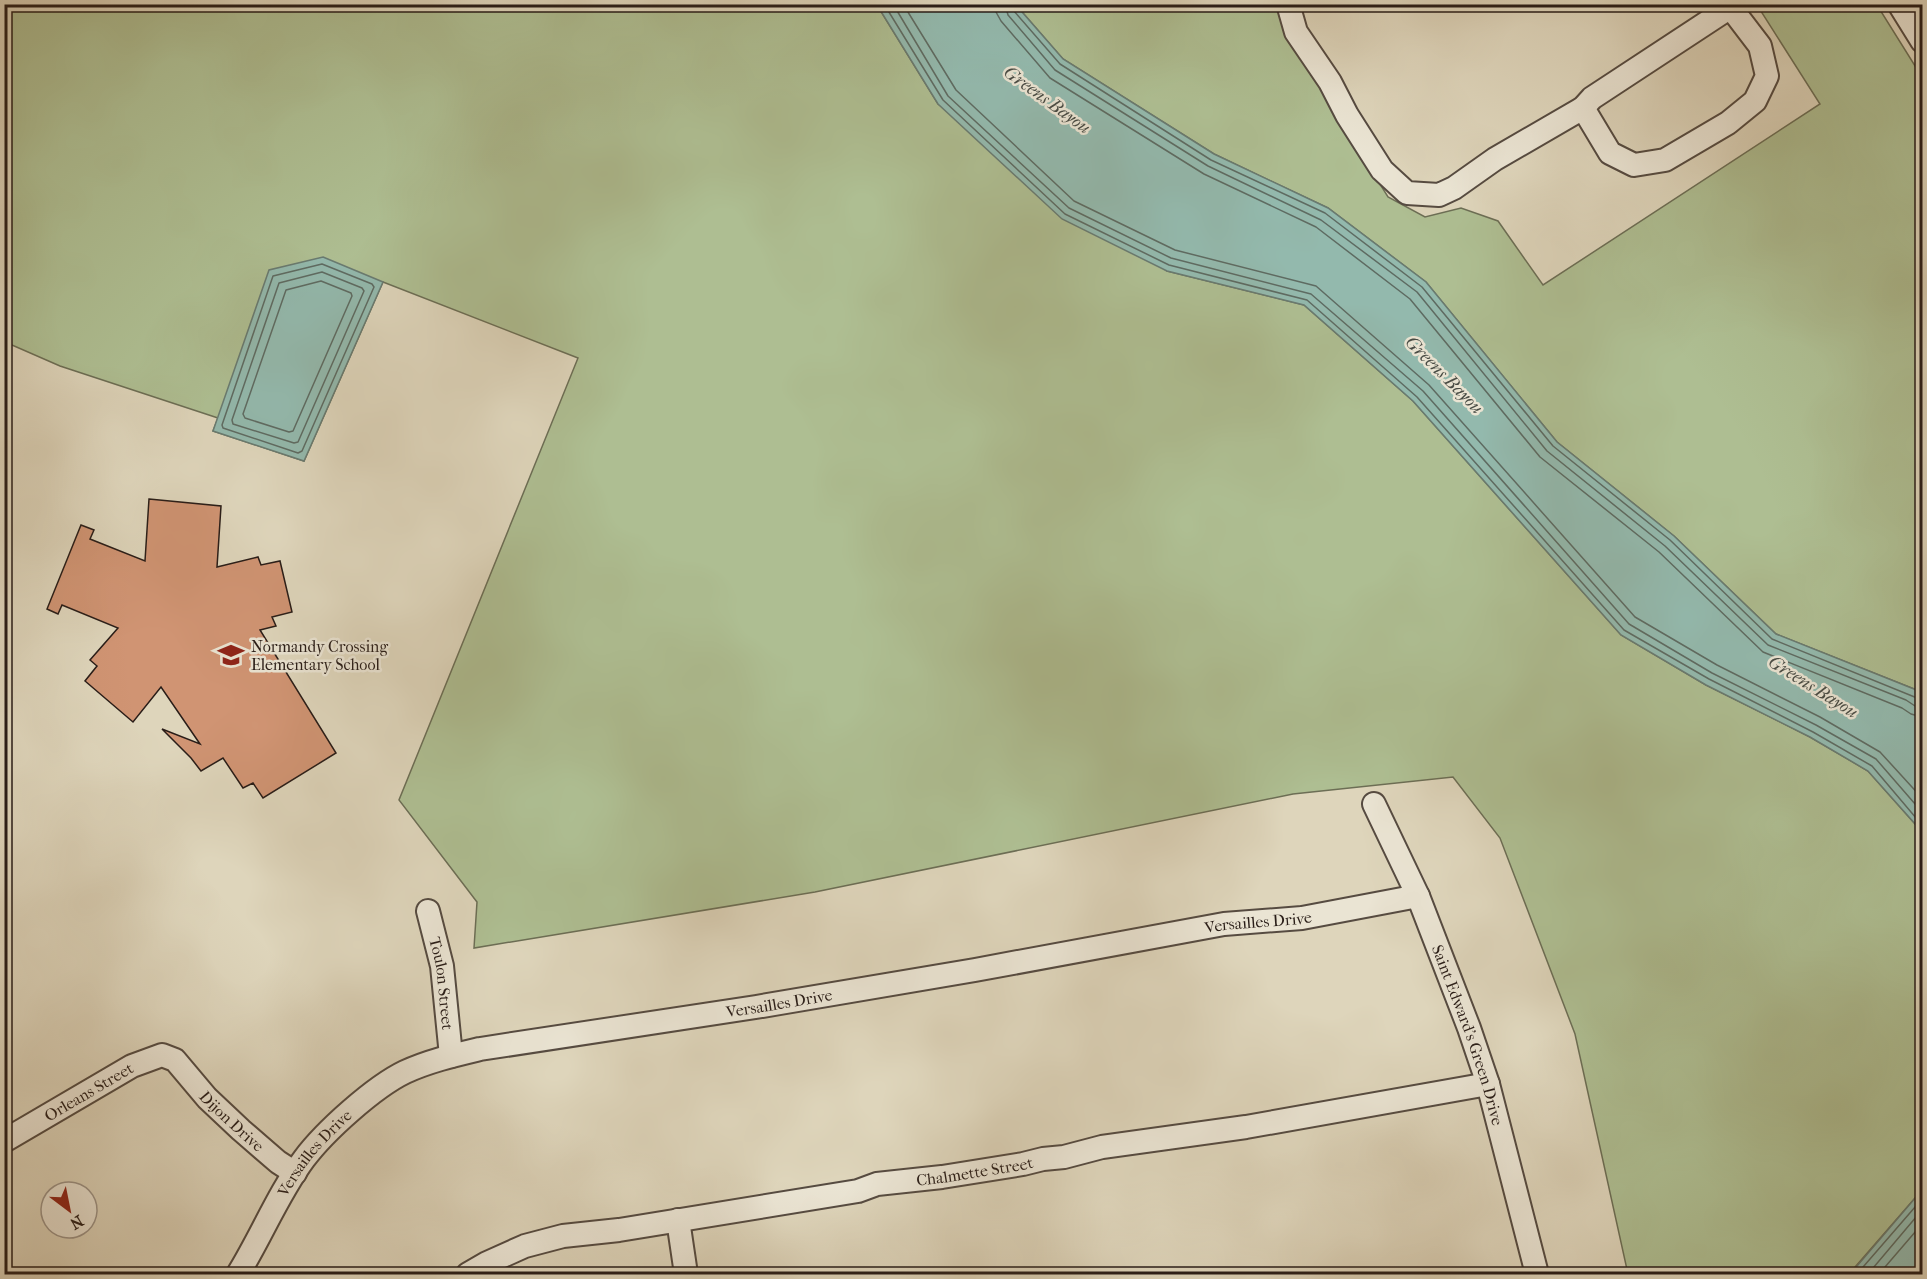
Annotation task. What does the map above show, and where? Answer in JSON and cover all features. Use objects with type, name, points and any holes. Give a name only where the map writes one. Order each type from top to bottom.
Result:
[{"type":"street","points":[[1288,4],[1296,32],[1330,82],[1382,170],[1407,193],[1438,195],[1454,188],[1495,159],[1583,108],[1592,98],[1728,6],[1760,46],[1767,76],[1755,101],[1728,123],[1665,160],[1634,165],[1610,153],[1583,108]]},
{"type":"street","points":[[1899,4],[1923,41]]},
{"type":"street","name":"Saint Edward's Green Drive","points":[[1374,804],[1418,896],[1469,1028],[1488,1084],[1537,1275]]},
{"type":"street","name":"Versailles Drive","points":[[238,1275],[295,1173],[305,1158],[333,1127],[365,1099],[404,1073],[451,1056],[480,1048],[706,1015],[975,970],[1224,924],[1302,918],[1418,896]]},
{"type":"street","name":"Toulon Street","points":[[428,911],[442,966],[451,1056]]},
{"type":"street","name":"Orleans Street","points":[[4,1141],[132,1066],[162,1055],[176,1060]]},
{"type":"street","name":"Dijon Drive","points":[[176,1060],[207,1098],[278,1162],[295,1173]]},
{"type":"street","name":"Chalmette Street","points":[[468,1275],[487,1263],[544,1240],[858,1191],[877,1184],[942,1177],[1023,1164],[1102,1147],[1246,1127],[1488,1084]]},
{"type":"street","points":[[678,1220],[686,1275]]},
{"type":"green space","points":[[5,5],[877,5],[938,104],[1167,271],[1304,305],[1413,401],[1621,635],[1706,685],[1810,737],[1868,771],[1916,825],[1922,843],[1922,1190],[1849,1274],[1628,1274],[1575,1034],[1500,838],[1453,777],[1293,794],[815,892],[474,948],[477,902],[399,800],[578,358],[383,282],[304,461],[213,431],[218,418],[60,366],[5,342]]},
{"type":"green space","points":[[1016,5],[1281,5],[1284,30],[1388,197],[1425,217],[1461,208],[1498,221],[1543,285],[1820,104],[1757,5],[1877,5],[1922,77],[1922,696],[1914,689],[1776,634],[1674,536],[1557,442],[1426,282],[1328,208],[1214,154],[1063,59]]},
{"type":"water","name":"Greens Bayou","points":[[877,5],[1016,5],[1063,59],[1214,154],[1328,208],[1426,282],[1557,442],[1674,536],[1776,634],[1914,689],[1922,696],[1922,843],[1916,825],[1868,771],[1810,737],[1706,685],[1621,635],[1413,401],[1304,305],[1167,271],[1062,219],[938,104]]},
{"type":"water","points":[[323,257],[383,282],[304,461],[213,431],[269,270]]},
{"type":"water","points":[[1922,1190],[1922,1274],[1849,1274],[1857,1266]]},
{"type":"building","points":[[149,499],[221,506],[217,567],[258,557],[261,565],[280,561],[292,612],[272,617],[276,626],[260,630],[336,753],[263,798],[253,783],[243,788],[223,758],[201,771],[162,729],[200,744],[161,687],[133,722],[85,681],[97,666],[90,660],[118,628],[62,605],[58,614],[47,609],[81,525],[94,530],[90,539],[145,561]]},
{"type":"place","name":"Normandy Crossing Elementary School","points":[[231,655]]}]
